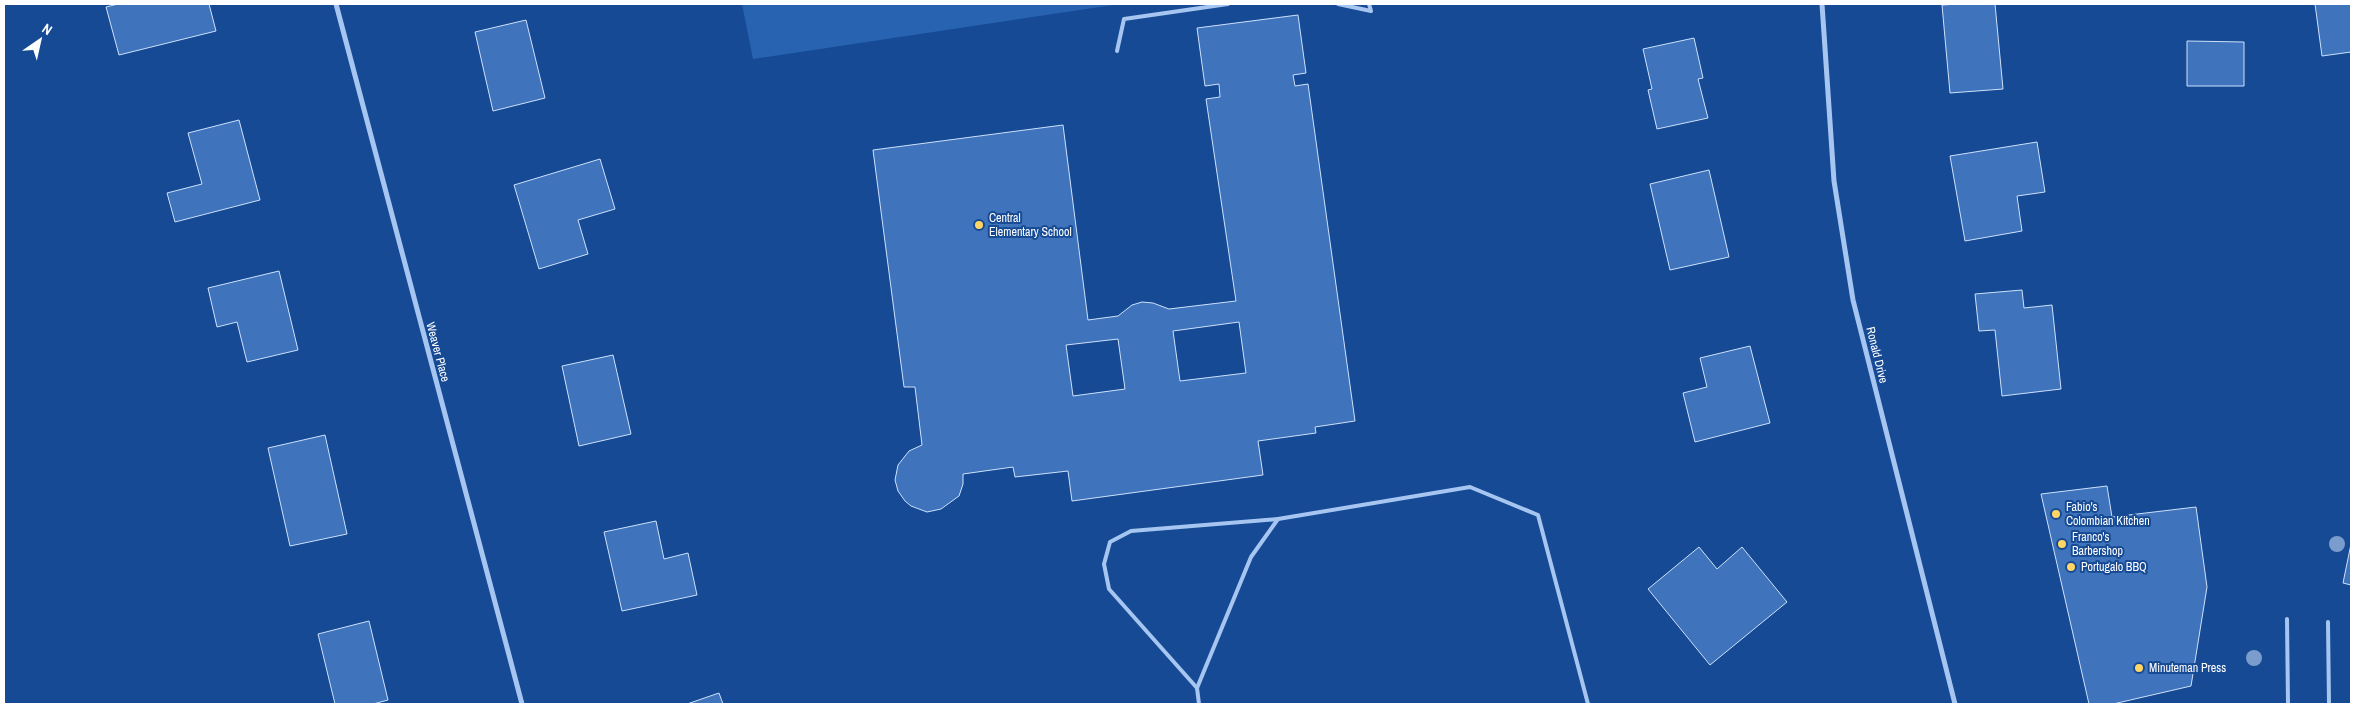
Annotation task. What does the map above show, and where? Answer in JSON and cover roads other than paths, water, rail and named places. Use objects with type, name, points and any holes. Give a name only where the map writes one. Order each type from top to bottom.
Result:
[{"type":"street","name":"Weaver Place","points":[[336,4],[522,704]]},
{"type":"street","name":"Ronald Drive","points":[[1822,4],[1834,181],[1853,300],[1955,704]]},
{"type":"lane","points":[[1118,51],[1124,19],[1228,4]]},
{"type":"lane","points":[[1338,4],[1371,11],[1369,4]]},
{"type":"lane","points":[[1197,688],[1109,589],[1104,564],[1110,542],[1131,531],[1278,519],[1470,486],[1538,515],[1588,704]]},
{"type":"lane","points":[[1199,704],[1197,688],[1251,557],[1278,519]]},
{"type":"lane","points":[[2287,619],[2288,704]]},
{"type":"lane","points":[[2328,622],[2329,704]]},
{"type":"place","name":"Central Elementary School","points":[[979,225]]},
{"type":"place","name":"Fabio's Colombian Kitchen","points":[[2056,514]]},
{"type":"place","name":"Franco's Barbershop","points":[[2062,544]]},
{"type":"place","name":"Portugalo BBQ","points":[[2071,567]]},
{"type":"place","name":"Minuteman Press","points":[[2139,668]]}]
